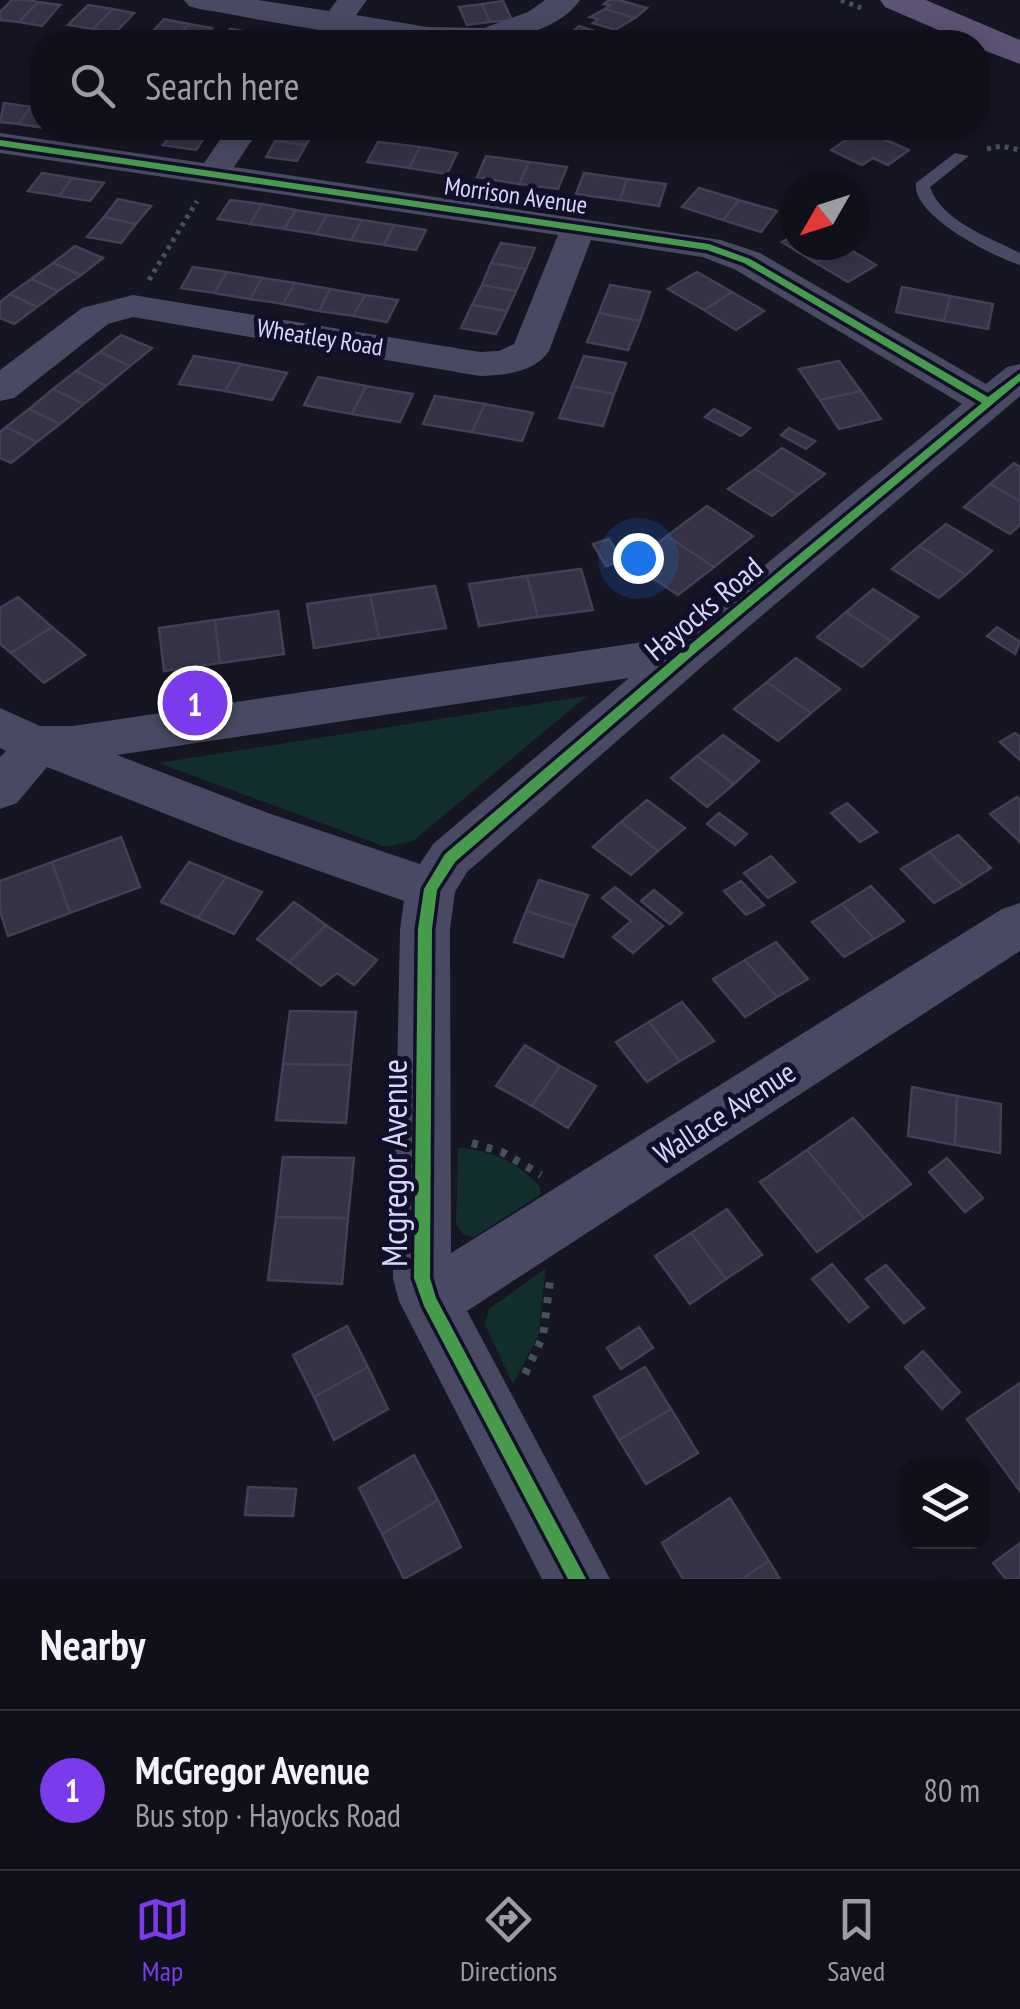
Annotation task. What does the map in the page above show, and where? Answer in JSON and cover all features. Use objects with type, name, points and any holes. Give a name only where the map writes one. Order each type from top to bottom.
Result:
[{"type":"main road","points":[[897,0],[967,30]]},
{"type":"main road","points":[[907,0],[1020,28]]},
{"type":"main road","points":[[990,40],[1020,53]]},
{"type":"street","points":[[199,0],[344,11],[413,30]]},
{"type":"street","points":[[510,30],[534,24],[565,0]]},
{"type":"street","points":[[213,174],[236,140]]},
{"type":"street","name":"Morrison Avenue","points":[[0,143],[579,227],[725,252],[988,402]]},
{"type":"street","name":"Wheatley Road","points":[[0,388],[95,316],[133,306],[480,364],[504,363],[530,350],[579,227]]},
{"type":"street","name":"Hayocks Road","points":[[431,890],[450,858],[1020,376]]},
{"type":"street","name":"Hayocks Road","points":[[20,735],[73,744],[689,652]]},
{"type":"street","points":[[0,790],[20,735],[251,827],[431,890]]},
{"type":"street","name":"Mcgregor Avenue","points":[[431,890],[425,928],[421,1264],[429,1301],[578,1579]]},
{"type":"street","name":"Wallace Avenue","points":[[429,1301],[1020,924]]},
{"type":"lane","points":[[961,156],[927,178],[922,186],[924,200],[940,214],[1020,260]]},
{"type":"path","points":[[133,306],[213,174]]},
{"type":"path","points":[[422,1140],[467,1141],[502,1152],[541,1174],[555,1220],[542,1336],[518,1388],[493,1420]]},
{"type":"green space","points":[[587,696],[413,841],[386,847],[158,763]]},
{"type":"green space","points":[[458,1148],[492,1154],[513,1164],[540,1187],[540,1195],[474,1237],[463,1234],[456,1224]]},
{"type":"green space","points":[[546,1268],[538,1336],[513,1384],[485,1325],[489,1309]]},
{"type":"building","points":[[12,0],[38,2],[19,22],[0,20],[0,12]]},
{"type":"building","points":[[609,0],[647,8],[635,18],[605,9]]},
{"type":"building","points":[[503,1],[512,20],[490,22],[482,4]]},
{"type":"building","points":[[38,2],[60,5],[42,26],[19,22]]},
{"type":"building","points":[[482,4],[490,22],[467,25],[459,7]]},
{"type":"building","points":[[88,5],[113,9],[93,29],[68,25]]},
{"type":"building","points":[[113,9],[134,13],[118,30],[93,29]]},
{"type":"building","points":[[605,9],[635,18],[615,30],[593,23],[598,19],[590,17]]},
{"type":"building","points":[[164,19],[189,24],[183,30],[154,30]]},
{"type":"building","points":[[189,24],[212,28],[210,30],[183,30]]},
{"type":"building","points":[[4,103],[30,107],[18,124],[0,122]]},
{"type":"building","points":[[30,108],[30,126],[18,124]]},
{"type":"building","points":[[167,140],[203,140],[196,150],[163,145]]},
{"type":"building","points":[[276,140],[309,140],[306,145]]},
{"type":"building","points":[[846,140],[886,140],[909,150],[888,165],[873,158],[862,165],[831,150]]},
{"type":"building","points":[[275,141],[306,145],[297,161],[266,157]]},
{"type":"building","points":[[378,142],[420,147],[409,168],[367,162]]},
{"type":"building","points":[[420,147],[457,153],[447,174],[409,168]]},
{"type":"building","points":[[486,156],[529,162],[519,184],[477,177]]},
{"type":"building","points":[[529,162],[567,167],[558,189],[519,184]]},
{"type":"building","points":[[42,173],[72,178],[59,196],[28,191]]},
{"type":"building","points":[[584,173],[627,179],[620,200],[576,194]]},
{"type":"building","points":[[72,178],[104,183],[90,201],[59,196]]},
{"type":"building","points":[[627,179],[666,184],[659,206],[620,200]]},
{"type":"building","points":[[699,188],[739,200],[723,220],[682,207]]},
{"type":"building","points":[[118,199],[151,206],[136,224],[104,217]]},
{"type":"building","points":[[230,200],[262,204],[250,224],[218,219]]},
{"type":"building","points":[[739,200],[777,211],[761,232],[723,220]]},
{"type":"building","points":[[262,204],[296,210],[284,229],[250,224]]},
{"type":"building","points":[[296,210],[327,215],[316,234],[284,229]]},
{"type":"building","points":[[327,215],[362,220],[351,240],[316,234]]},
{"type":"building","points":[[104,217],[136,224],[121,243],[87,237]]},
{"type":"building","points":[[362,220],[394,225],[384,245],[351,240]]},
{"type":"building","points":[[394,225],[426,230],[416,250],[384,245]]},
{"type":"building","points":[[501,243],[535,248],[526,269],[491,263]]},
{"type":"building","points":[[75,246],[103,258],[81,275],[53,263]]},
{"type":"building","points":[[868,260],[876,265],[848,282],[816,263]]},
{"type":"building","points":[[53,263],[81,275],[58,291],[31,279]]},
{"type":"building","points":[[491,263],[526,269],[516,291],[482,285]]},
{"type":"building","points":[[193,267],[227,272],[214,293],[181,288]]},
{"type":"building","points":[[227,272],[262,278],[250,299],[214,293]]},
{"type":"building","points":[[697,272],[732,292],[704,310],[668,289]]},
{"type":"building","points":[[262,278],[295,283],[283,304],[250,299]]},
{"type":"building","points":[[31,279],[58,291],[37,307],[10,294]]},
{"type":"building","points":[[295,283],[330,289],[319,311],[283,304]]},
{"type":"building","points":[[482,285],[516,291],[507,311],[472,305]]},
{"type":"building","points":[[610,285],[650,292],[640,321],[599,313]]},
{"type":"building","points":[[902,287],[950,296],[944,321],[896,312]]},
{"type":"building","points":[[330,289],[365,295],[353,316],[319,311]]},
{"type":"building","points":[[732,292],[764,311],[736,330],[704,310]]},
{"type":"building","points":[[10,294],[37,307],[14,324],[0,318],[0,302]]},
{"type":"building","points":[[365,295],[398,300],[387,322],[353,316]]},
{"type":"building","points":[[950,296],[993,304],[988,329],[944,321]]},
{"type":"building","points":[[472,305],[507,311],[496,334],[461,328]]},
{"type":"building","points":[[599,313],[640,321],[628,350],[587,342]]},
{"type":"building","points":[[121,335],[152,348],[130,366],[100,352]]},
{"type":"building","points":[[100,352],[130,366],[106,386],[76,371]]},
{"type":"building","points":[[194,356],[241,364],[225,391],[179,384]]},
{"type":"building","points":[[584,356],[626,363],[614,394],[572,386]]},
{"type":"building","points":[[839,361],[861,391],[820,400],[799,369]]},
{"type":"building","points":[[241,364],[287,373],[272,400],[225,391]]},
{"type":"building","points":[[76,371],[106,386],[84,404],[53,389]]},
{"type":"building","points":[[318,377],[366,386],[352,414],[304,405]]},
{"type":"building","points":[[366,386],[413,394],[400,422],[352,414]]},
{"type":"building","points":[[572,386],[614,394],[603,426],[559,418]]},
{"type":"building","points":[[53,389],[84,404],[60,424],[29,409]]},
{"type":"building","points":[[861,391],[881,419],[839,429],[820,400]]},
{"type":"building","points":[[435,396],[485,404],[472,432],[423,424]]},
{"type":"building","points":[[485,404],[533,413],[522,441],[472,432]]},
{"type":"building","points":[[29,409],[60,424],[37,442],[6,427]]},
{"type":"building","points":[[714,409],[750,428],[741,436],[705,417]]},
{"type":"building","points":[[6,427],[37,442],[11,463],[0,458],[0,432]]},
{"type":"building","points":[[789,428],[815,441],[806,449],[781,435]]},
{"type":"building","points":[[782,448],[825,474],[798,495],[755,469]]},
{"type":"building","points":[[1014,463],[1020,467],[1020,501],[990,484]]},
{"type":"building","points":[[755,469],[798,495],[772,516],[728,489]]},
{"type":"building","points":[[990,484],[1020,501],[1020,525],[1010,534],[964,507]]},
{"type":"building","points":[[707,506],[753,536],[714,567],[667,536]]},
{"type":"building","points":[[946,524],[992,551],[966,575],[919,546]]},
{"type":"building","points":[[667,536],[714,567],[678,595],[631,564]]},
{"type":"building","points":[[609,539],[623,561],[606,566],[593,544]]},
{"type":"building","points":[[919,546],[966,575],[939,598],[892,569]]},
{"type":"building","points":[[581,569],[593,610],[538,617],[527,576]]},
{"type":"building","points":[[527,576],[538,617],[479,626],[469,584]]},
{"type":"building","points":[[435,586],[446,628],[379,638],[370,595]]},
{"type":"building","points":[[873,589],[918,617],[891,641],[846,612]]},
{"type":"building","points":[[370,595],[379,638],[314,648],[307,604]]},
{"type":"building","points":[[18,597],[52,627],[11,653],[0,644],[0,608]]},
{"type":"building","points":[[278,611],[284,654],[220,663],[215,620]]},
{"type":"building","points":[[846,612],[891,641],[862,667],[817,637]]},
{"type":"building","points":[[215,620],[220,663],[164,671],[159,628]]},
{"type":"building","points":[[52,627],[85,655],[44,683],[11,653]]},
{"type":"building","points":[[997,627],[1020,642],[1015,654],[987,636]]},
{"type":"building","points":[[796,658],[840,689],[811,713],[767,682]]},
{"type":"building","points":[[767,682],[811,713],[778,741],[734,709]]},
{"type":"building","points":[[1015,733],[1020,737],[1020,760],[1000,742]]},
{"type":"building","points":[[723,735],[759,761],[734,784],[697,756]]},
{"type":"building","points":[[697,756],[734,784],[707,807],[671,778]]},
{"type":"building","points":[[1017,797],[1020,800],[1020,842],[990,814]]},
{"type":"building","points":[[647,800],[685,828],[658,851],[621,822]]},
{"type":"building","points":[[847,803],[877,832],[860,842],[831,813]]},
{"type":"building","points":[[719,813],[747,834],[735,845],[707,824]]},
{"type":"building","points":[[621,822],[658,851],[631,875],[593,847]]},
{"type":"building","points":[[958,835],[991,868],[963,886],[929,852]]},
{"type":"building","points":[[121,837],[140,887],[70,913],[52,862]]},
{"type":"building","points":[[929,852],[963,886],[934,903],[901,869]]},
{"type":"building","points":[[771,856],[795,882],[768,898],[744,873]]},
{"type":"building","points":[[52,862],[70,913],[8,936],[0,911],[0,881]]},
{"type":"building","points":[[189,862],[226,877],[198,918],[161,902]]},
{"type":"building","points":[[226,877],[262,892],[234,934],[198,918]]},
{"type":"building","points":[[539,880],[588,895],[575,926],[526,911]]},
{"type":"building","points":[[741,881],[764,905],[746,915],[724,891]]},
{"type":"building","points":[[871,886],[904,921],[874,939],[842,904]]},
{"type":"building","points":[[615,887],[663,926],[633,953],[613,937],[631,921],[602,898]]},
{"type":"building","points":[[654,890],[682,913],[670,924],[641,901]]},
{"type":"building","points":[[294,902],[326,925],[289,962],[257,939]]},
{"type":"building","points":[[842,904],[874,939],[844,957],[812,922]]},
{"type":"building","points":[[526,911],[575,926],[563,957],[514,942]]},
{"type":"building","points":[[326,925],[377,960],[354,985],[337,973],[321,986],[289,962]]},
{"type":"building","points":[[776,942],[808,979],[777,997],[745,960]]},
{"type":"building","points":[[745,960],[777,997],[745,1017],[713,979]]},
{"type":"building","points":[[682,1002],[714,1041],[680,1061],[649,1022]]},
{"type":"building","points":[[290,1011],[356,1012],[351,1065],[283,1064]]},
{"type":"building","points":[[649,1022],[680,1061],[647,1082],[616,1042]]},
{"type":"building","points":[[525,1045],[560,1066],[532,1106],[496,1086]]},
{"type":"building","points":[[283,1064],[351,1065],[346,1123],[276,1120]]},
{"type":"building","points":[[560,1066],[596,1086],[568,1128],[532,1106]]},
{"type":"building","points":[[912,1087],[957,1096],[955,1145],[908,1136]]},
{"type":"building","points":[[957,1096],[1001,1104],[1000,1153],[955,1145]]},
{"type":"building","points":[[853,1118],[911,1184],[864,1218],[807,1150]]},
{"type":"building","points":[[807,1150],[864,1218],[817,1252],[760,1182]]},
{"type":"building","points":[[283,1157],[354,1158],[348,1218],[276,1217]]},
{"type":"building","points":[[947,1158],[983,1198],[965,1212],[929,1172]]},
{"type":"building","points":[[727,1209],[762,1255],[726,1279],[691,1233]]},
{"type":"building","points":[[276,1217],[348,1218],[342,1284],[268,1280]]},
{"type":"building","points":[[691,1233],[726,1279],[690,1304],[655,1256]]},
{"type":"building","points":[[832,1264],[868,1307],[849,1322],[812,1279]]},
{"type":"building","points":[[886,1265],[924,1308],[904,1323],[866,1279]]},
{"type":"building","points":[[347,1326],[368,1367],[314,1397],[293,1355]]},
{"type":"building","points":[[639,1327],[653,1348],[621,1369],[607,1348]]},
{"type":"building","points":[[923,1351],[960,1392],[942,1409],[905,1367]]},
{"type":"building","points":[[368,1367],[388,1409],[334,1440],[314,1397]]},
{"type":"building","points":[[645,1367],[671,1409],[619,1440],[594,1397]]},
{"type":"building","points":[[1020,1383],[1020,1491],[967,1419]]},
{"type":"building","points":[[671,1409],[698,1453],[646,1484],[619,1440]]},
{"type":"building","points":[[414,1455],[438,1500],[382,1534],[359,1488]]},
{"type":"building","points":[[248,1487],[296,1489],[293,1516],[245,1515]]},
{"type":"building","points":[[730,1498],[769,1561],[742,1579],[683,1579],[662,1543]]},
{"type":"building","points":[[438,1500],[461,1547],[404,1579],[382,1534]]},
{"type":"building","points":[[1020,1543],[1020,1579],[1006,1579],[993,1563]]},
{"type":"building","points":[[769,1561],[780,1579],[742,1579]]},
{"type":"cycle path","points":[[0,143],[709,247],[747,261],[988,402]]},
{"type":"cycle path","points":[[577,1579],[429,1301],[422,1278],[425,929],[431,889],[450,858],[1020,376]]},
{"type":"place","name":"McGregor Avenue","points":[[195,703]]}]
